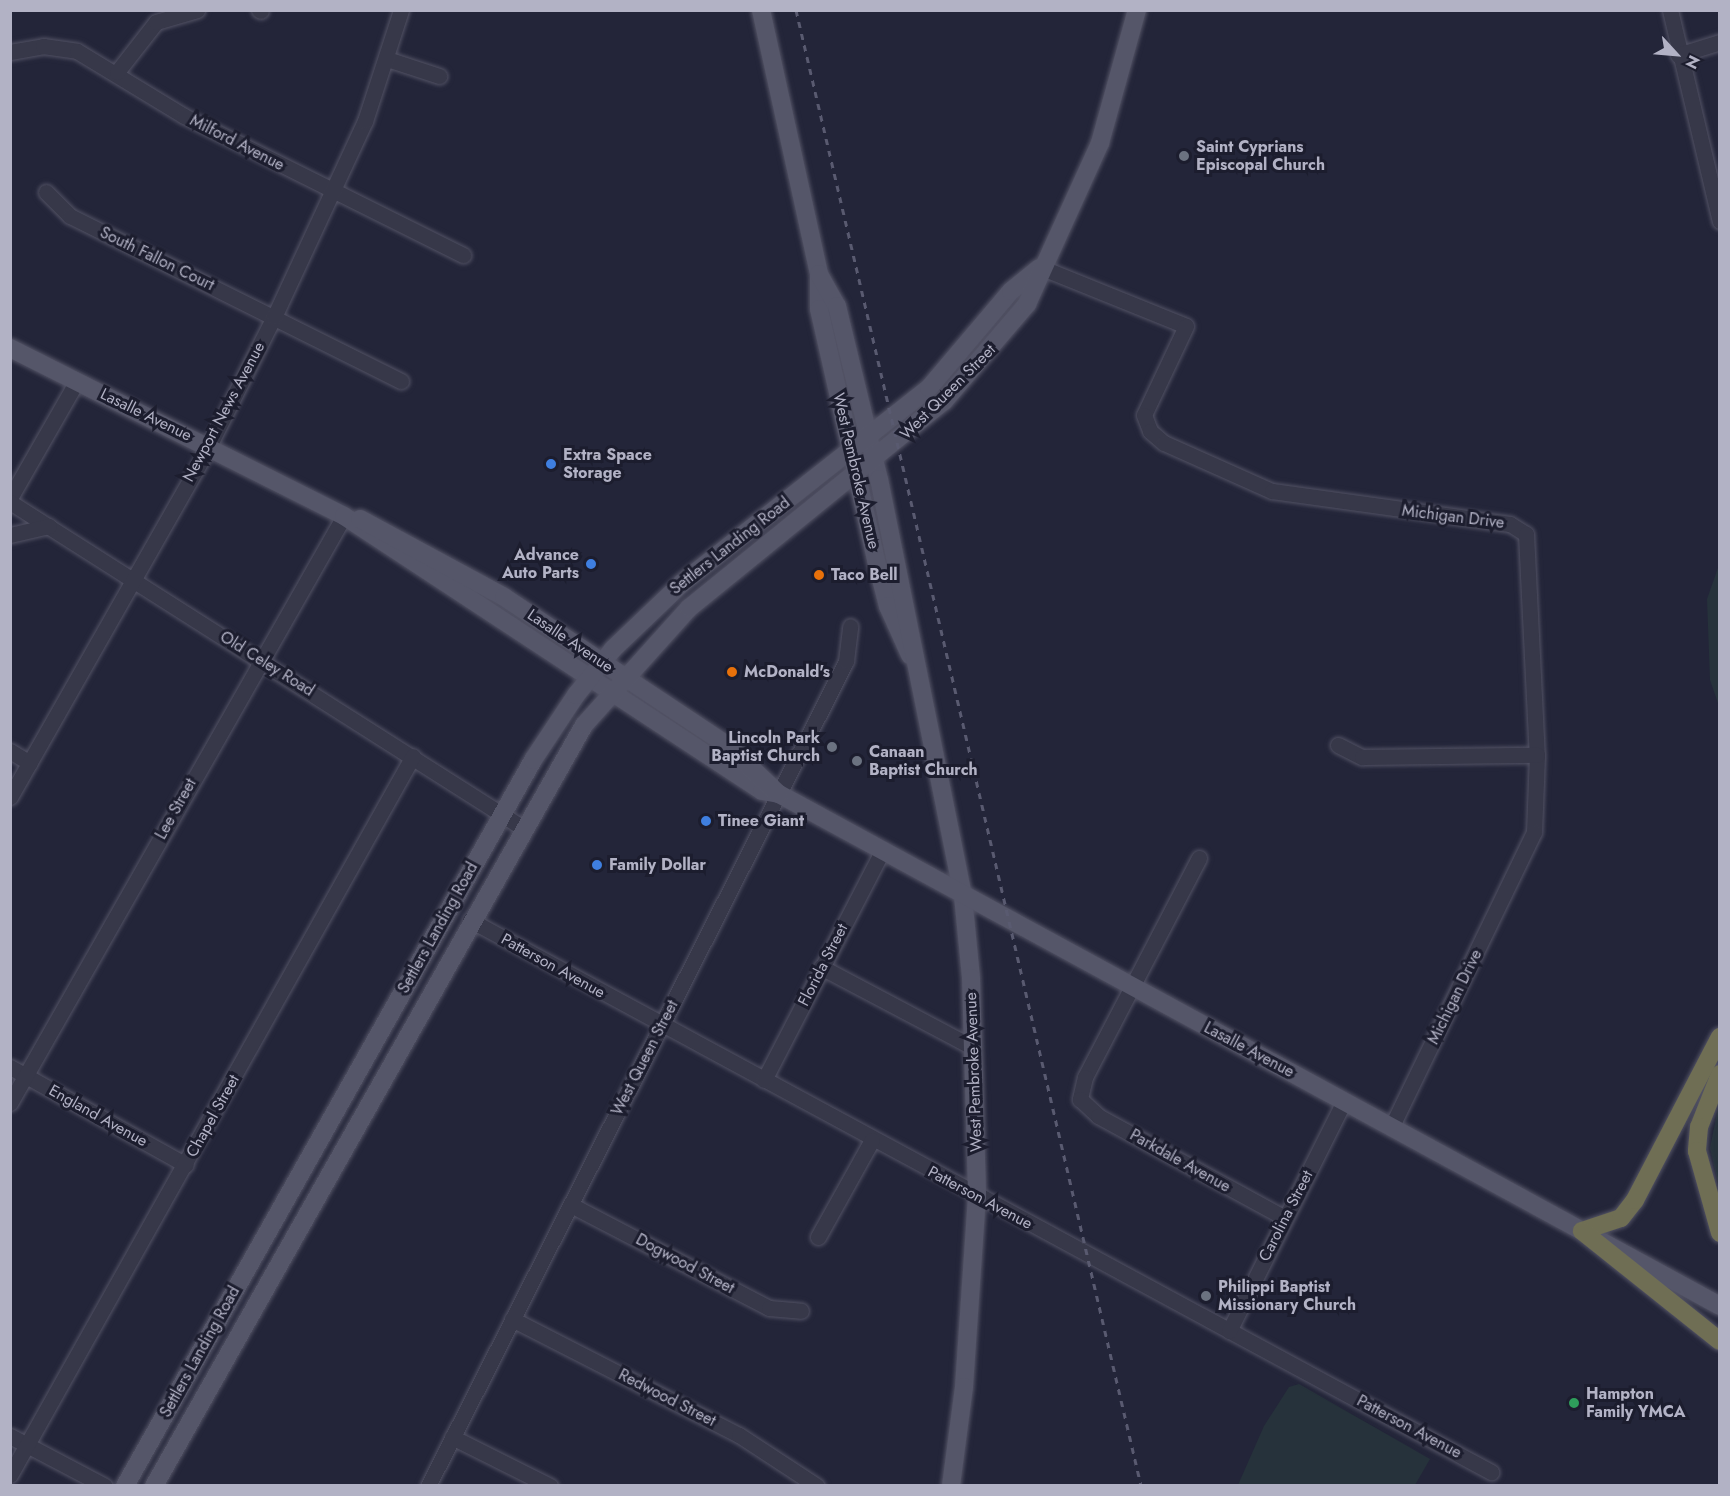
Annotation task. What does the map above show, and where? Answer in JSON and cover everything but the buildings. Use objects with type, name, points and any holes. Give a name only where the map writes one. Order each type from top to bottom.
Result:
[{"type":"highway","points":[[1582,1231],[1621,1218],[1635,1200],[1719,1037]]},
{"type":"highway","points":[[1719,1074],[1699,1127],[1697,1151],[1719,1233]]},
{"type":"highway","points":[[1582,1231],[1719,1341]]},
{"type":"main road","name":"West Pembroke Avenue","points":[[761,10],[819,274],[819,309],[852,453],[888,606],[913,662]]},
{"type":"main road","name":"West Queen Street","points":[[857,474],[988,355],[1027,304],[1040,267],[1100,143],[1137,10]]},
{"type":"main road","name":"West Queen Street","points":[[852,453],[929,388],[1011,291],[1040,267]]},
{"type":"main road","name":"West Pembroke Avenue","points":[[819,274],[837,306],[874,460],[910,621],[913,662],[963,896],[974,1048],[977,1196],[961,1422],[951,1485]]},
{"type":"main road","name":"Lasalle Avenue","points":[[10,348],[209,446],[344,516],[762,791],[779,794]]},
{"type":"main road","name":"Settlers Landing Road","points":[[125,1485],[502,815],[589,677],[699,568],[852,453]]},
{"type":"main road","name":"Settlers Landing Road","points":[[154,1485],[523,828],[610,691],[689,608],[857,474]]},
{"type":"main road","name":"Lasalle Avenue","points":[[344,516],[363,519],[454,567],[728,746],[779,794],[1719,1306]]},
{"type":"street","points":[[117,72],[156,22],[197,10]]},
{"type":"street","name":"Newport News Avenue","points":[[10,797],[209,446],[274,317],[335,192],[387,59],[401,10]]},
{"type":"street","points":[[1670,10],[1678,55],[1719,221]]},
{"type":"street","points":[[1678,55],[1719,42]]},
{"type":"street","name":"Milford Avenue","points":[[10,52],[43,46],[78,51],[117,72],[184,116],[463,255]]},
{"type":"street","points":[[387,59],[439,76]]},
{"type":"street","name":"South Fallon Court","points":[[46,192],[70,216],[401,381]]},
{"type":"street","name":"Michigan Drive","points":[[1040,267],[1186,326],[1144,415],[1150,431],[1164,443],[1272,491],[1510,524],[1526,534],[1537,755],[1534,832],[1392,1126]]},
{"type":"street","points":[[10,500],[77,381]]},
{"type":"street","name":"Old Celey Road","points":[[10,500],[523,828]]},
{"type":"street","name":"Lee Street","points":[[10,1103],[260,659],[344,516]]},
{"type":"street","points":[[10,535],[49,526]]},
{"type":"street","name":"West Queen Street","points":[[428,1485],[846,661],[850,626]]},
{"type":"street","points":[[1338,745],[1362,757],[1537,755]]},
{"type":"street","points":[[10,752],[30,763]]},
{"type":"street","name":"Chapel Street","points":[[10,1475],[186,1165],[413,756]]},
{"type":"street","name":"Florida Street","points":[[764,1080],[882,851]]},
{"type":"street","points":[[1132,986],[1199,858]]},
{"type":"street","name":"Patterson Avenue","points":[[471,920],[872,1140],[1491,1472]]},
{"type":"street","points":[[821,967],[974,1048]]},
{"type":"street","name":"Parkdale Avenue","points":[[1132,986],[1080,1099],[1098,1116],[1285,1218]]},
{"type":"street","name":"England Avenue","points":[[10,1067],[186,1165]]},
{"type":"street","name":"Carolina Street","points":[[1229,1331],[1344,1101]]},
{"type":"street","points":[[818,1237],[872,1140]]},
{"type":"street","name":"Dogwood Street","points":[[571,1205],[769,1308],[801,1311]]},
{"type":"street","name":"Redwood Street","points":[[512,1319],[739,1435],[817,1485]]},
{"type":"street","points":[[10,1436],[105,1485]]},
{"type":"street","points":[[452,1437],[550,1485]]},
{"type":"shaded area","points":[[1719,565],[1719,706],[1710,680],[1707,599]]},
{"type":"shaded area","points":[[1719,1103],[1719,1187],[1710,1148]]},
{"type":"shaded area","points":[[1299,1384],[1430,1459],[1415,1485],[1238,1485],[1264,1426],[1289,1387]]},
{"type":"railway","points":[[796,10],[1141,1486]]},
{"type":"place","name":"Saint Cyprians Episcopal Church","points":[[1184,156]]},
{"type":"place","name":"Extra Space Storage","points":[[551,464]]},
{"type":"place","name":"Advance Auto Parts","points":[[591,564]]},
{"type":"place","name":"Taco Bell","points":[[819,575]]},
{"type":"place","name":"McDonald's","points":[[732,672]]},
{"type":"place","name":"Lincoln Park Baptist Church","points":[[832,747]]},
{"type":"place","name":"Canaan Baptist Church","points":[[857,761]]},
{"type":"place","name":"Tinee Giant","points":[[706,821]]},
{"type":"place","name":"Family Dollar","points":[[597,865]]},
{"type":"place","name":"Philippi Baptist Missionary Church","points":[[1206,1296]]},
{"type":"place","name":"Hampton Family YMCA","points":[[1574,1403]]}]
